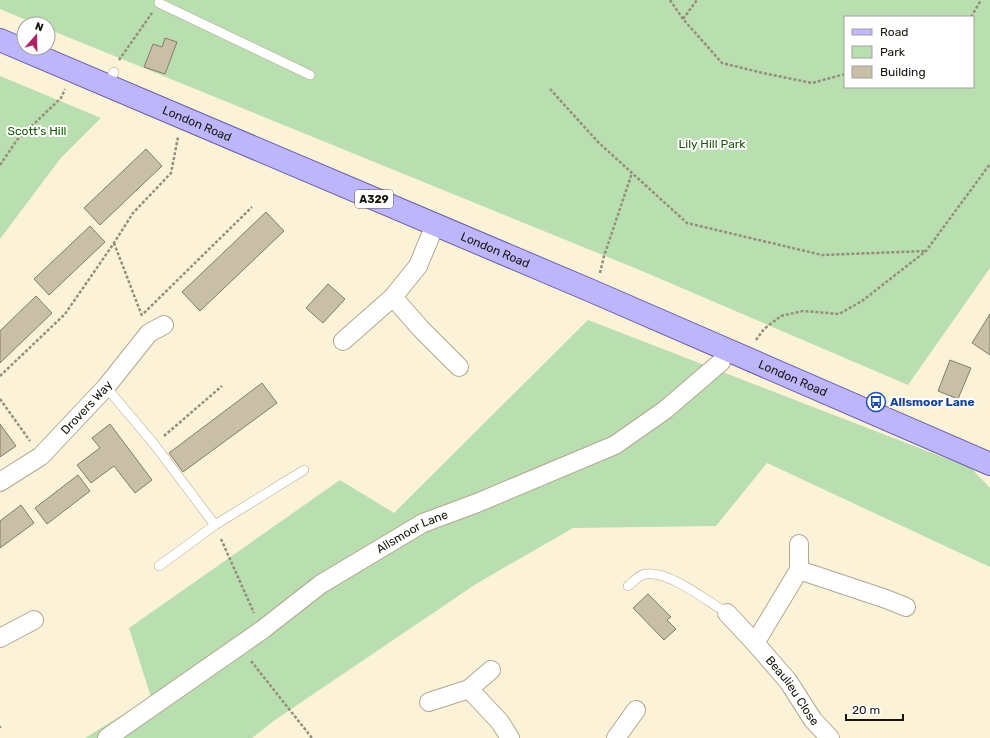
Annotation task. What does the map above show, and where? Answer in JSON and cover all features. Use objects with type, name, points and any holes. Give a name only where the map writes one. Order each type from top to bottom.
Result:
[{"type":"main road","name":"London Road","points":[[0,40],[111,79],[724,356],[990,464]]},
{"type":"street","points":[[343,341],[393,297],[418,266],[435,225]]},
{"type":"street","points":[[393,297],[421,329],[459,367]]},
{"type":"street","name":"Drovers Way","points":[[0,482],[41,456],[106,387],[149,334],[164,325]]},
{"type":"street","name":"Allsmoor Lane","points":[[106,738],[240,646],[321,584],[423,523],[615,445],[665,410],[724,356]]},
{"type":"street","points":[[755,643],[799,570],[799,544]]},
{"type":"street","points":[[799,570],[906,607]]},
{"type":"street","name":"Beaulieu Close","points":[[727,613],[788,681],[814,720],[830,738]]},
{"type":"street","points":[[0,638],[34,620]]},
{"type":"street","points":[[429,702],[469,689],[491,670]]},
{"type":"street","points":[[469,689],[500,722],[510,738]]},
{"type":"street","points":[[616,738],[636,710]]},
{"type":"lane","points":[[159,3],[310,75]]},
{"type":"lane","points":[[106,387],[154,444],[215,526]]},
{"type":"lane","points":[[159,566],[215,526],[304,470]]},
{"type":"lane","points":[[628,586],[644,574],[658,574],[671,578],[727,613]]},
{"type":"path","points":[[670,0],[684,19],[722,63],[763,74],[812,83],[844,74]]},
{"type":"path","points":[[684,19],[697,0]]},
{"type":"path","points":[[972,16],[982,0]]},
{"type":"path","points":[[111,79],[120,58],[159,3]]},
{"type":"path","points":[[0,166],[17,140],[60,98],[66,87]]},
{"type":"path","points":[[550,89],[598,142],[687,223],[822,255],[926,251]]},
{"type":"path","points":[[0,376],[65,314],[133,213],[171,173],[179,134]]},
{"type":"path","points":[[753,344],[764,329],[781,316],[802,311],[839,314],[862,301],[926,251],[990,164]]},
{"type":"path","points":[[599,279],[604,256],[632,173]]},
{"type":"path","points":[[142,315],[252,207]]},
{"type":"path","points":[[114,243],[149,334]]},
{"type":"path","points":[[154,444],[222,386]]},
{"type":"path","points":[[0,398],[41,456]]},
{"type":"path","points":[[215,526],[262,630]]},
{"type":"path","points":[[240,646],[312,738]]},
{"type":"green space","name":"Lily Hill Park","points":[[0,0],[990,0],[990,268],[908,385],[642,271],[56,32],[56,16],[17,16],[0,9]]},
{"type":"green space","name":"Scott's Hill","points":[[0,76],[101,118],[60,159],[0,239]]},
{"type":"green space","points":[[588,320],[971,468],[990,488],[990,567],[767,463],[716,526],[573,528],[476,584],[275,720],[252,738],[85,738],[151,697],[129,628],[340,480],[394,513]]},
{"type":"building","points":[[165,38],[177,42],[165,74],[144,67],[153,44],[162,47]]},
{"type":"building","points":[[146,149],[162,166],[100,225],[84,208]]},
{"type":"building","points":[[266,212],[284,231],[200,311],[182,292]]},
{"type":"building","points":[[90,226],[105,242],[49,295],[34,279]]},
{"type":"building","points":[[328,284],[345,299],[323,323],[306,308]]},
{"type":"building","points":[[36,296],[52,313],[0,363],[0,331]]},
{"type":"building","points":[[990,314],[990,355],[972,343]]},
{"type":"building","points":[[950,360],[971,368],[958,399],[938,391]]},
{"type":"building","points":[[262,383],[277,403],[183,472],[169,453]]},
{"type":"building","points":[[0,424],[16,446],[0,457]]},
{"type":"building","points":[[110,424],[152,480],[135,493],[114,466],[91,483],[77,465],[100,448],[92,438]]},
{"type":"building","points":[[78,475],[90,491],[47,524],[35,508]]},
{"type":"building","points":[[21,505],[34,523],[0,548],[0,521]]},
{"type":"building","points":[[648,594],[671,617],[667,620],[676,629],[664,640],[633,608]]},
{"type":"place","name":"Allsmoor Lane","points":[[876,402]]}]
